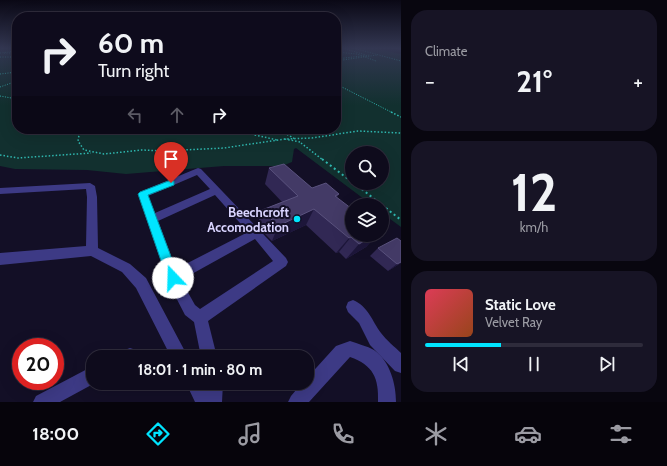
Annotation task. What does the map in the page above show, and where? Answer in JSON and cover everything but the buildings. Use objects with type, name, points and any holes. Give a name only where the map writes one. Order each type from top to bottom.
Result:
[{"type":"street","points":[[200,318],[282,262],[198,171],[143,194],[173,278],[190,310],[200,318],[207,350]]},
{"type":"street","points":[[0,191],[90,186],[92,197],[92,251]]},
{"type":"street","points":[[152,219],[216,190]]},
{"type":"street","points":[[173,278],[256,233]]},
{"type":"street","points":[[0,259],[92,251],[126,268],[141,283],[176,350]]},
{"type":"street","points":[[353,307],[364,318],[376,339],[401,365]]},
{"type":"street","points":[[297,402],[342,352],[350,349],[368,356],[381,371],[388,391],[387,402]]},
{"type":"street","points":[[42,402],[86,379]]},
{"type":"street","points":[[199,390],[205,402]]},
{"type":"street","points":[[213,402],[214,390]]},
{"type":"path","points":[[0,74],[12,73]]},
{"type":"path","points":[[0,87],[12,83]]},
{"type":"path","points":[[341,87],[401,117]]},
{"type":"path","points":[[0,96],[12,98]]},
{"type":"path","points":[[341,133],[358,131],[401,133]]},
{"type":"path","points":[[79,134],[78,141],[84,150],[92,153]]},
{"type":"path","points":[[251,134],[280,140]]},
{"type":"path","points":[[286,134],[300,142],[345,176]]},
{"type":"path","points":[[0,155],[18,158],[57,157],[68,154],[104,154],[142,150],[163,151],[224,148],[285,139],[296,140],[337,134]]},
{"type":"path","points":[[285,139],[300,142]]},
{"type":"path","points":[[363,190],[373,198]]},
{"type":"path","points":[[389,211],[401,220]]},
{"type":"green space","points":[[0,67],[12,67],[12,134],[341,134],[341,67],[401,67],[401,227],[389,218],[389,198],[363,198],[352,190],[389,190],[389,146],[345,146],[345,185],[296,148],[294,149],[292,162],[282,166],[224,166],[126,174],[87,170],[15,169],[0,166]]},
{"type":"place","name":"Beechcroft Accomodation","points":[[297,219]]},
{"type":"route","points":[[171,183],[143,194],[173,278]]}]
